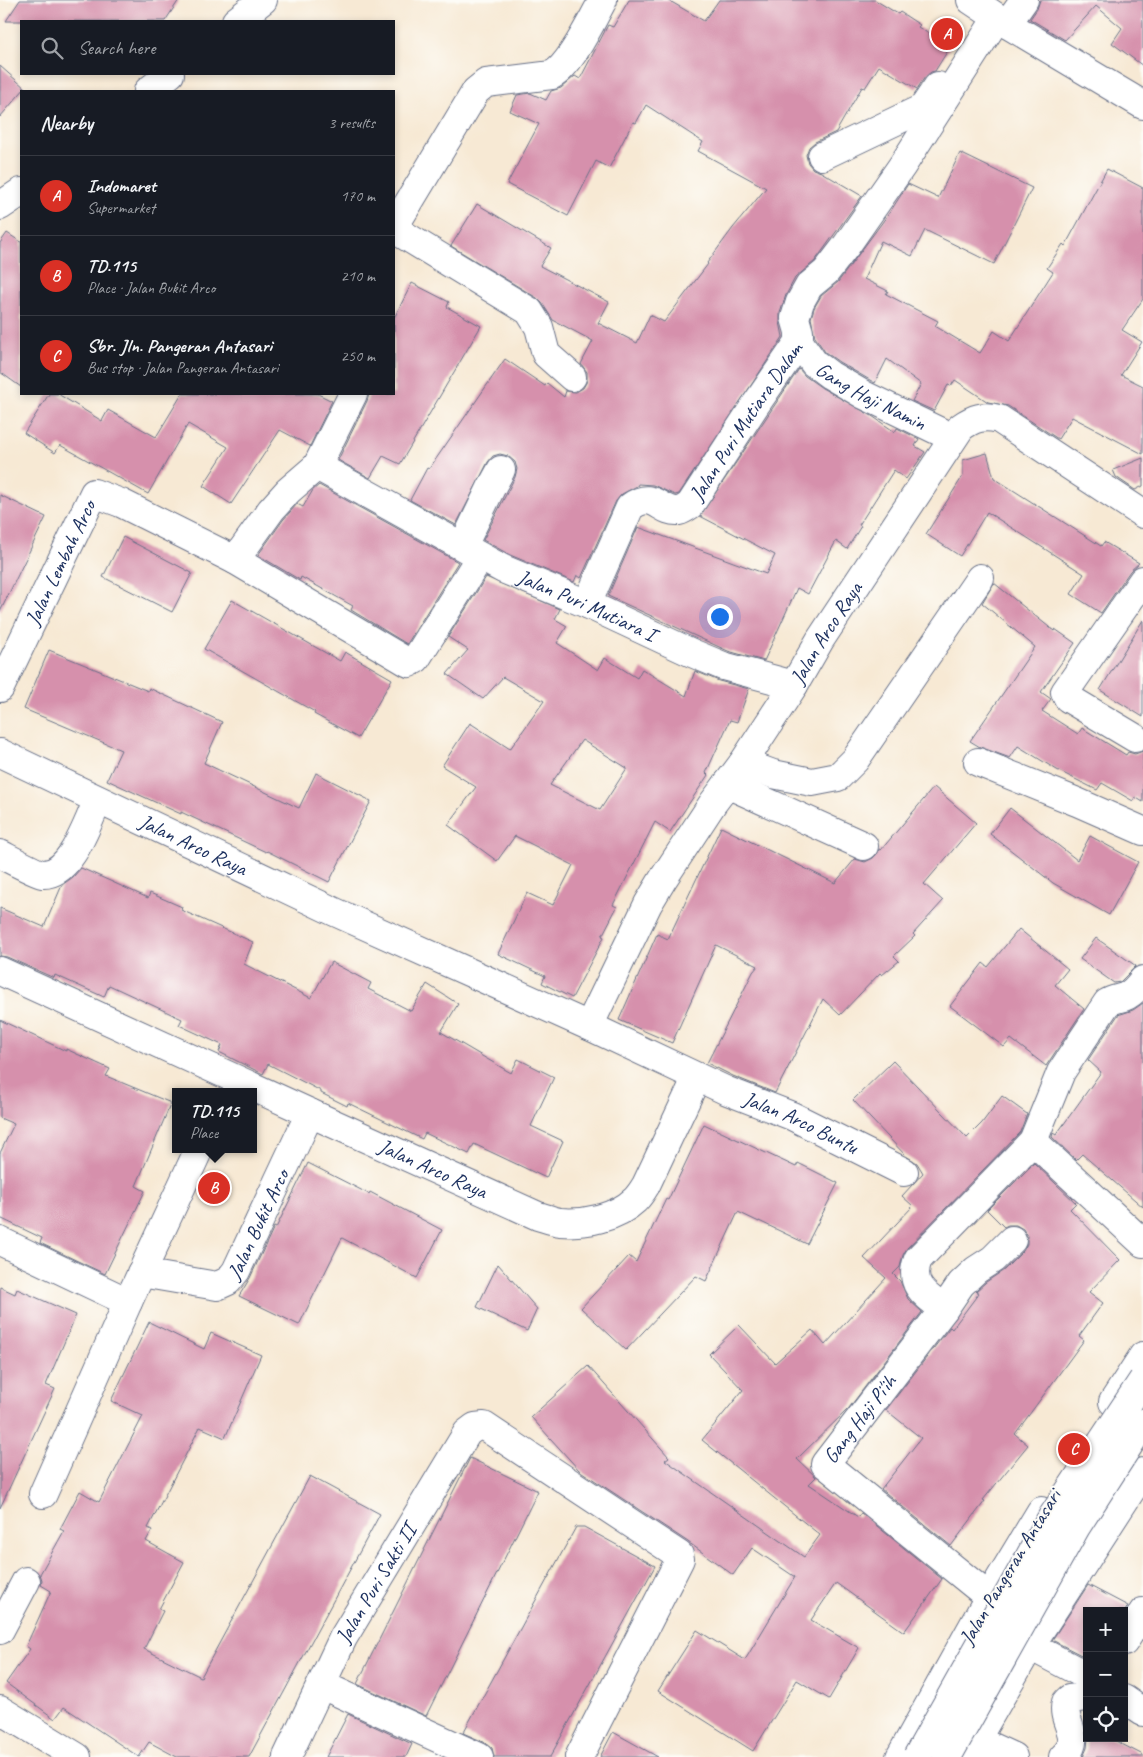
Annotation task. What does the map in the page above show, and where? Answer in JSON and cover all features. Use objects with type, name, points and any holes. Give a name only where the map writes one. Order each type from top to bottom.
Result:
[{"type":"street","points":[[237,20],[263,0]]},
{"type":"street","points":[[395,226],[476,91],[486,83],[552,76],[559,72],[604,0]]},
{"type":"street","points":[[822,156],[923,108],[990,13],[1024,0]]},
{"type":"street","points":[[990,13],[1143,106]]},
{"type":"street","name":"Jalan Puri Mutiara Dalam","points":[[587,604],[630,507],[638,501],[645,500],[656,501],[669,510],[680,511],[690,505],[799,342],[795,318],[800,302],[809,286],[826,272],[902,166],[990,13]]},
{"type":"street","points":[[149,90],[169,75]]},
{"type":"street","points":[[395,229],[529,311],[538,327],[546,354],[572,377]]},
{"type":"street","name":"Gang Haji Namin","points":[[799,342],[814,363],[830,375],[864,396],[953,438]]},
{"type":"street","points":[[352,395],[317,466],[288,491],[271,510],[235,560],[409,663],[416,659],[472,551],[491,488],[502,470]]},
{"type":"street","name":"Jalan Arco Raya","points":[[589,1026],[648,904],[961,427],[973,419],[987,416],[999,419],[1143,514]]},
{"type":"street","name":"Jalan Puri Mutiara I","points":[[317,466],[503,569],[587,604],[692,654],[723,666],[794,684]]},
{"type":"street","name":"Jalan Lembah Arco","points":[[0,688],[94,493],[122,503],[235,560]]},
{"type":"street","points":[[735,774],[773,774],[812,782],[838,777],[855,760],[980,578]]},
{"type":"street","points":[[1135,738],[1068,698],[1065,692],[1143,580]]},
{"type":"street","name":"Jalan Arco Raya","points":[[0,753],[335,912],[589,1026],[697,1077],[646,1184],[635,1200],[619,1211],[584,1222],[559,1222],[538,1216],[310,1114],[257,1095]]},
{"type":"street","points":[[978,762],[1143,831]]},
{"type":"street","points":[[735,774],[864,846]]},
{"type":"street","points":[[0,854],[42,874],[53,872],[64,865],[73,854],[98,800]]},
{"type":"street","name":"Jalan Arco Raya","points":[[0,971],[229,1085]]},
{"type":"street","points":[[944,1309],[924,1294],[915,1282],[918,1259],[1033,1141],[1061,1072],[1107,1002],[1115,998],[1125,997],[1136,990],[1143,980]]},
{"type":"street","name":"Jalan Arco Buntu","points":[[697,1077],[792,1116],[904,1172]]},
{"type":"street","name":"Jalan Bukit Arco","points":[[142,1273],[217,1286],[228,1281],[236,1271],[310,1114]]},
{"type":"street","points":[[1033,1141],[1143,1243]]},
{"type":"street","points":[[43,1494],[128,1302],[197,1153]]},
{"type":"street","name":"Gang Haji Pi'ih","points":[[985,1606],[826,1464],[961,1284],[976,1270],[993,1259],[1012,1240]]},
{"type":"street","points":[[0,1241],[128,1302]]},
{"type":"street","name":"Jalan Pangeran Antasari","points":[[900,1757],[985,1606],[1038,1517],[1143,1356]]},
{"type":"street","points":[[917,1757],[1052,1517],[1143,1380]]},
{"type":"street","points":[[946,1757],[1076,1527],[1143,1423]]},
{"type":"street","name":"Jalan Puri Sakti II","points":[[287,1757],[343,1638],[467,1433],[475,1427],[484,1426],[679,1555],[680,1559],[579,1757]]},
{"type":"street","points":[[1012,1757],[971,1748],[1030,1646],[1143,1472]]},
{"type":"street","points":[[0,1630],[26,1581]]},
{"type":"street","points":[[985,1606],[1030,1646],[1083,1674]]},
{"type":"street","points":[[1128,1636],[1143,1612]]},
{"type":"street","points":[[322,1685],[478,1757]]},
{"type":"street","points":[[1063,1757],[1069,1752],[1072,1744],[1072,1730],[1064,1714],[1066,1702],[1069,1699],[1083,1697]]},
{"type":"street","points":[[1128,1702],[1143,1712]]},
{"type":"street","points":[[0,1710],[76,1757]]},
{"type":"building","points":[[20,0],[179,0],[166,20],[6,21]]},
{"type":"building","points":[[629,0],[668,0],[704,21],[719,0],[875,0],[898,14],[900,12],[920,25],[918,27],[950,47],[935,71],[925,77],[917,89],[879,66],[865,88],[862,87],[836,132],[809,147],[806,155],[808,163],[813,169],[862,196],[815,261],[795,278],[786,295],[780,313],[783,337],[679,494],[675,495],[653,485],[638,484],[622,494],[616,501],[581,578],[577,575],[574,582],[510,555],[483,540],[515,477],[517,469],[515,462],[508,456],[500,454],[493,456],[488,462],[456,525],[410,500],[427,468],[429,469],[505,359],[545,386],[547,383],[564,397],[566,391],[576,392],[583,388],[587,381],[587,372],[581,364],[593,341],[553,320],[537,298],[451,246],[477,204],[551,248],[540,266],[609,302],[598,323],[637,343],[650,315],[664,322],[733,228],[766,188],[698,151],[703,142],[646,105],[636,123],[633,122],[609,168],[596,161],[568,216],[507,184],[539,124],[510,111],[517,95],[530,93],[546,100],[551,91],[561,88],[575,76],[580,79],[608,25],[613,27]]},
{"type":"building","points":[[1040,0],[1143,0],[1143,66],[1112,43],[1122,28],[1096,6],[1065,40],[1030,19],[1037,9]]},
{"type":"building","points":[[0,66],[25,88],[20,90],[20,94],[0,117]]},
{"type":"building","points":[[960,153],[1032,188],[994,264],[925,230],[912,256],[881,241],[864,279],[888,291],[886,294],[938,321],[935,326],[980,353],[994,331],[1009,341],[1053,272],[1047,268],[1063,244],[1065,246],[1107,169],[1143,188],[1143,299],[1122,330],[1142,342],[1121,375],[1143,386],[1143,454],[1072,417],[1058,439],[1008,406],[988,402],[955,380],[951,386],[948,385],[934,411],[912,401],[921,384],[887,359],[875,383],[825,352],[815,337],[811,318],[821,296],[838,282],[890,212],[908,184],[938,198]]},
{"type":"building","points":[[7,233],[20,241],[20,386],[0,372],[0,243]]},
{"type":"building","points":[[412,283],[449,302],[447,307],[481,326],[400,464],[383,456],[370,478],[338,460],[369,395],[395,395],[395,316]]},
{"type":"building","points":[[799,369],[805,376],[822,388],[872,416],[895,432],[897,428],[919,439],[915,446],[925,452],[906,479],[894,470],[859,525],[861,526],[847,549],[836,541],[808,594],[797,588],[764,661],[728,651],[608,596],[638,527],[766,574],[775,555],[700,516]]},
{"type":"building","points":[[48,395],[60,395],[102,421],[108,410],[156,437],[181,395],[320,395],[332,401],[310,446],[280,430],[231,504],[203,486],[228,447],[188,424],[148,494],[60,445],[55,453],[24,433]]},
{"type":"building","points":[[987,453],[994,478],[1101,546],[1104,542],[1139,563],[1130,571],[1101,613],[1071,594],[1084,574],[987,512],[960,556],[926,534],[963,476],[963,460]]},
{"type":"building","points":[[1143,458],[1143,486],[1135,490],[1116,477],[1113,470]]},
{"type":"building","points":[[319,485],[458,562],[407,644],[351,610],[353,606],[301,577],[300,580],[258,555],[283,520],[297,504],[303,507],[313,490]]},
{"type":"building","points":[[0,495],[46,517],[0,612]]},
{"type":"building","points":[[123,537],[192,573],[172,612],[103,577]]},
{"type":"building","points":[[486,577],[560,609],[555,619],[567,626],[557,643],[598,670],[605,658],[637,678],[642,669],[686,696],[695,671],[719,681],[749,689],[737,722],[730,720],[706,773],[708,775],[670,832],[655,822],[613,905],[617,907],[602,936],[604,937],[572,998],[542,983],[545,976],[498,954],[527,893],[553,905],[573,865],[515,836],[497,861],[448,825],[476,787],[442,766],[470,723],[510,749],[544,701],[503,677],[483,699],[447,674],[468,650],[448,637]],"holes":[[[582,740],[627,768],[600,810],[550,785]]]},
{"type":"building","points":[[994,583],[1054,631],[1055,629],[1075,643],[1041,692],[1051,699],[1042,711],[1078,734],[1082,728],[1126,755],[1128,752],[1135,754],[1143,751],[1143,802],[1135,797],[1133,801],[1102,783],[1097,790],[1057,770],[1018,746],[1010,758],[980,747],[970,741],[1035,647],[982,603]]},
{"type":"building","points":[[232,600],[340,661],[345,652],[392,679],[358,738],[204,649]]},
{"type":"building","points":[[1143,620],[1143,717],[1100,690]]},
{"type":"building","points":[[49,650],[148,691],[149,688],[222,722],[204,763],[299,808],[316,773],[371,801],[329,882],[267,851],[107,780],[121,750],[24,709]]},
{"type":"building","points":[[934,787],[976,823],[924,884],[943,901],[913,934],[915,936],[894,956],[899,961],[882,975],[880,973],[840,1015],[823,999],[775,1093],[707,1063],[753,972],[758,966],[716,945],[672,1043],[619,1020],[657,934],[668,939],[721,827],[835,883],[855,859],[865,862],[873,858]]},
{"type":"building","points":[[1010,808],[1077,860],[1090,836],[1138,862],[1109,915],[1053,883],[990,834]]},
{"type":"building","points":[[81,868],[148,898],[150,893],[182,907],[181,910],[253,942],[244,964],[311,998],[331,962],[371,983],[368,989],[411,1011],[427,984],[458,1004],[441,1032],[511,1073],[518,1059],[554,1077],[531,1126],[563,1141],[546,1178],[474,1144],[469,1154],[425,1133],[422,1139],[348,1103],[347,1106],[268,1064],[263,1074],[219,1052],[222,1045],[179,1025],[182,1019],[109,985],[104,997],[55,975],[54,978],[7,957],[0,956],[0,908],[44,927],[62,885]]},
{"type":"building","points":[[1019,929],[1068,969],[1055,985],[1084,1009],[1046,1066],[1011,1039],[1004,1047],[950,1006],[983,963],[988,967]]},
{"type":"building","points":[[1096,938],[1136,966],[1120,982],[1114,983],[1080,959]]},
{"type":"building","points":[[1143,1003],[1143,1207],[1082,1154],[1076,1160],[1052,1137],[1053,1133],[1056,1135],[1101,1072],[1088,1060],[1118,1015],[1133,1010]]},
{"type":"building","points":[[0,1020],[110,1069],[106,1076],[171,1103],[136,1186],[145,1191],[105,1274],[40,1243],[42,1238],[0,1218],[0,1153],[14,1124],[0,1118]]},
{"type":"building","points":[[893,1061],[967,1138],[982,1123],[1002,1096],[1027,1114],[1020,1132],[907,1248],[900,1267],[893,1274],[900,1281],[908,1299],[922,1312],[849,1408],[797,1459],[816,1477],[809,1484],[858,1517],[861,1513],[942,1579],[904,1632],[836,1583],[811,1620],[859,1648],[829,1699],[797,1680],[753,1751],[658,1691],[697,1630],[745,1660],[795,1577],[752,1548],[733,1575],[688,1542],[579,1470],[531,1417],[588,1366],[669,1457],[665,1460],[804,1557],[820,1535],[702,1440],[743,1390],[709,1354],[739,1325],[775,1363],[812,1330],[825,1345],[886,1278],[864,1258],[913,1206],[902,1196],[923,1173],[917,1163],[906,1156],[853,1100]]},
{"type":"building","points":[[704,1124],[796,1167],[798,1163],[838,1183],[807,1244],[738,1212],[706,1281],[696,1276],[626,1350],[581,1308],[629,1256],[636,1262]]},
{"type":"building","points":[[308,1163],[369,1194],[370,1192],[442,1230],[417,1278],[342,1238],[299,1325],[239,1296],[250,1278],[274,1227],[276,1228]]},
{"type":"building","points":[[1034,1163],[1076,1203],[1070,1209],[1120,1260],[1089,1292],[1103,1303],[1079,1336],[1084,1340],[1015,1434],[1028,1445],[983,1500],[985,1501],[951,1546],[881,1489],[921,1438],[886,1410],[950,1327],[952,1329],[979,1293],[976,1291],[1004,1270],[1023,1251],[1027,1244],[1027,1236],[1023,1229],[1016,1225],[1004,1227],[987,1210]]},
{"type":"building","points":[[498,1264],[537,1309],[527,1331],[477,1307]]},
{"type":"building","points":[[0,1287],[15,1294],[17,1289],[76,1315],[46,1385],[55,1389],[0,1508]]},
{"type":"building","points":[[149,1322],[204,1349],[211,1333],[261,1355],[225,1438],[200,1427],[148,1528],[152,1530],[146,1541],[184,1562],[159,1609],[163,1611],[144,1649],[201,1677],[310,1476],[380,1514],[249,1757],[177,1757],[149,1742],[139,1757],[64,1707],[55,1719],[6,1683],[30,1649],[26,1646],[51,1591],[41,1585],[40,1574],[64,1531],[60,1529],[80,1491],[99,1502],[143,1416],[111,1401]]},
{"type":"building","points":[[470,1458],[538,1491],[426,1716],[357,1684]]},
{"type":"building","points":[[576,1527],[584,1527],[655,1566],[550,1757],[494,1757],[492,1748],[486,1743],[463,1733]]},
{"type":"building","points":[[1088,1585],[1128,1606],[1083,1607],[1083,1656],[1052,1640]]},
{"type":"building","points":[[348,1714],[412,1744],[406,1757],[326,1757]]},
{"type":"building","points":[[613,1732],[658,1757],[600,1757]]},
{"type":"building","points":[[1088,1742],[1118,1742],[1143,1755],[1143,1757],[1083,1757]]},
{"type":"place","name":"Indomaret","points":[[947,34]]},
{"type":"place","name":"TD.115","points":[[214,1188]]},
{"type":"place","name":"Sbr. Jln. Pangeran Antasari","points":[[1074,1449]]}]
